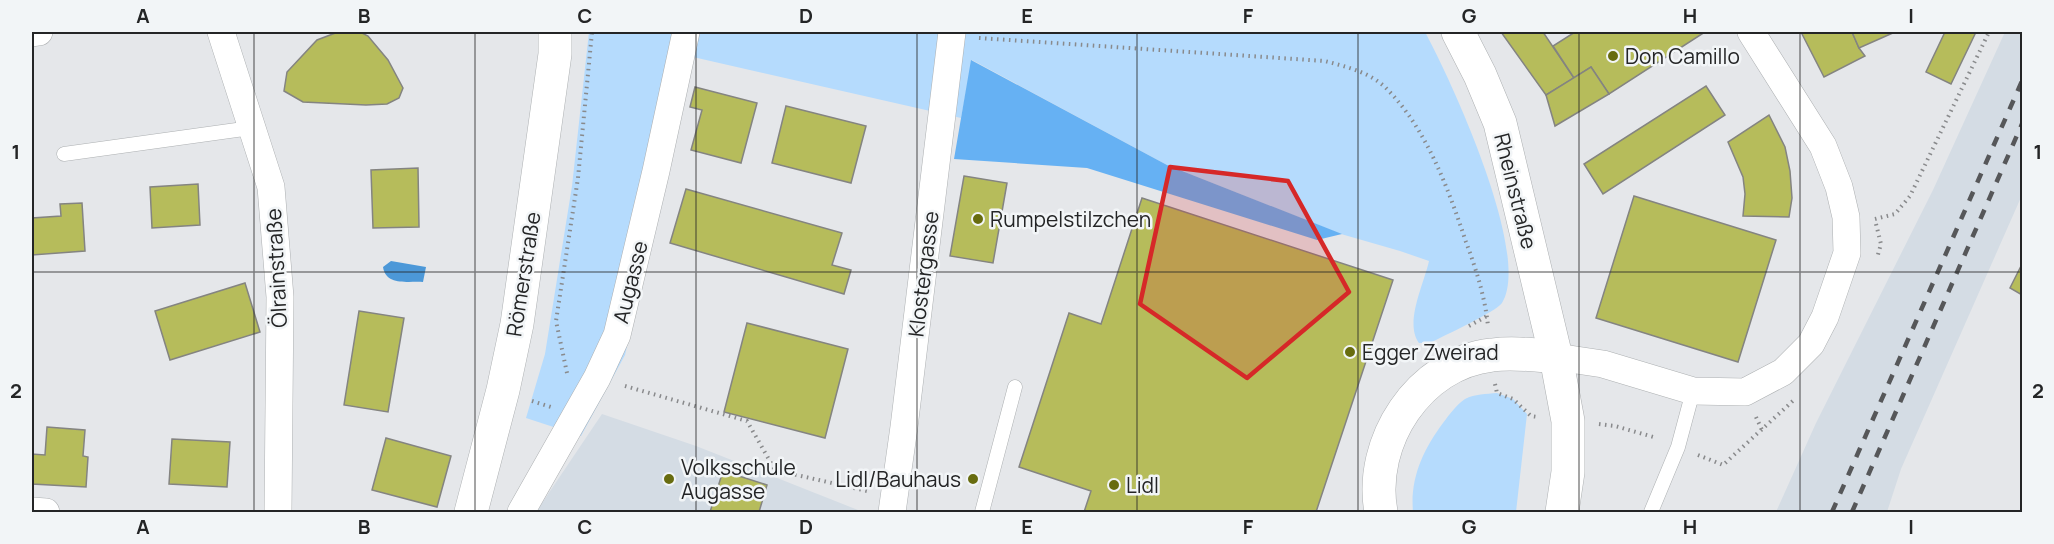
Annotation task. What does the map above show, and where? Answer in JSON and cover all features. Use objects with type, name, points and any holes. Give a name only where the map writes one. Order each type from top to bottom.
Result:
[{"type":"main road","name":"Römerstraße","points":[[471,513],[517,324],[555,54],[555,32]]},
{"type":"main road","name":"Rheinstraße","points":[[1458,32],[1480,75],[1500,123],[1556,357],[1568,421],[1568,471],[1562,513]]},
{"type":"main road","points":[[1381,513],[1378,496],[1382,462],[1398,419],[1416,394],[1453,366],[1491,355],[1556,357]]},
{"type":"street","points":[[32,33],[39,32]]},
{"type":"street","name":"Ölrainstraße","points":[[220,32],[271,187],[280,297],[278,513]]},
{"type":"street","name":"Augasse","points":[[521,513],[568,412],[597,378],[617,335],[686,32]]},
{"type":"street","points":[[1556,357],[1603,364],[1693,391],[1745,392],[1784,372],[1811,344],[1829,306],[1847,253],[1846,216],[1839,187],[1823,146],[1751,32]]},
{"type":"street","name":"Klostergasse","points":[[892,513],[952,34]]},
{"type":"street","points":[[32,511],[46,513]]},
{"type":"lane","points":[[64,153],[250,128]]},
{"type":"lane","points":[[982,513],[1015,387]]},
{"type":"lane","points":[[1651,513],[1678,447],[1693,391]]},
{"type":"path","points":[[528,400],[568,412],[556,321],[578,178],[592,32]]},
{"type":"path","points":[[1875,219],[1895,214],[1910,196],[1989,32]]},
{"type":"path","points":[[952,34],[1325,61],[1360,70],[1386,88],[1419,131],[1448,188],[1485,302],[1491,355]]},
{"type":"path","points":[[597,378],[747,421],[775,470],[867,491]]},
{"type":"highlighted area","points":[[1170,167],[1288,181],[1349,292],[1247,378],[1140,304]]},
{"type":"shaded area","points":[[589,32],[1425,32],[1469,126],[1498,209],[1506,247],[1508,280],[1502,303],[1480,318],[1430,343],[1419,343],[1415,335],[1414,314],[1429,261],[1341,234],[1167,165],[972,60],[961,118],[693,57],[625,355],[581,436],[526,418],[545,354],[572,186]]},
{"type":"shaded area","points":[[2005,32],[2022,32],[2022,195],[1901,469],[1887,512],[1776,512],[1816,423],[1933,190]]},
{"type":"shaded area","points":[[971,60],[1167,165],[1342,234],[1317,240],[1087,168],[954,159]]},
{"type":"shaded area","points":[[391,261],[426,267],[423,282],[398,281],[388,277],[383,267]]},
{"type":"shaded area","points":[[1497,393],[1513,399],[1527,414],[1516,512],[1413,512],[1414,488],[1419,465],[1443,423],[1465,399]]},
{"type":"shaded area","name":"Volksschule Augasse","points":[[602,414],[696,446],[863,512],[536,512]]},
{"type":"building","points":[[338,32],[360,32],[368,36],[388,60],[403,88],[399,98],[387,104],[366,105],[303,102],[284,91],[287,72],[317,40]]},
{"type":"building","points":[[1501,32],[1543,32],[1574,78],[1546,95]]},
{"type":"building","name":"Don Camillo","points":[[1575,32],[1705,32],[1609,94],[1591,67],[1574,78],[1553,46]]},
{"type":"building","points":[[1801,32],[1852,32],[1865,56],[1824,77]]},
{"type":"building","points":[[1852,32],[1895,32],[1859,48]]},
{"type":"building","points":[[1945,32],[1976,32],[1951,84],[1926,72]]},
{"type":"building","points":[[1591,67],[1609,94],[1555,126],[1546,95]]},
{"type":"building","points":[[1706,86],[1725,115],[1603,194],[1584,164]]},
{"type":"building","points":[[695,87],[757,103],[741,163],[691,150],[702,110],[690,107]]},
{"type":"building","points":[[786,106],[866,126],[851,183],[772,163]]},
{"type":"building","points":[[1769,115],[1785,147],[1790,171],[1792,198],[1789,217],[1743,216],[1745,194],[1743,177],[1728,142]]},
{"type":"building","points":[[418,168],[419,227],[373,228],[371,170]]},
{"type":"building","name":"Rumpelstilzchen","points":[[964,176],[1007,183],[993,263],[950,256]]},
{"type":"building","points":[[198,184],[200,225],[152,228],[150,187]]},
{"type":"building","points":[[686,189],[842,233],[832,265],[851,270],[844,294],[670,243]]},
{"type":"building","points":[[1634,196],[1776,240],[1738,362],[1596,318]]},
{"type":"building","points":[[1142,198],[1393,280],[1316,512],[1084,512],[1091,491],[1019,467],[1069,313],[1101,324]]},
{"type":"building","points":[[82,203],[85,251],[32,255],[32,218],[61,216],[60,204]]},
{"type":"building","points":[[2022,264],[2022,295],[2010,288]]},
{"type":"building","points":[[245,283],[260,332],[170,360],[155,311]]},
{"type":"building","points":[[359,311],[404,318],[388,412],[344,405]]},
{"type":"building","points":[[747,323],[848,349],[825,438],[724,412]]},
{"type":"building","points":[[47,427],[85,430],[83,456],[88,457],[86,487],[32,484],[32,454],[45,455]]},
{"type":"building","points":[[386,438],[451,456],[437,507],[372,490]]},
{"type":"building","points":[[172,439],[230,442],[227,487],[169,484]]},
{"type":"building","points":[[723,471],[767,485],[759,512],[710,512]]},
{"type":"railway","points":[[1832,512],[2022,81]]},
{"type":"railway","points":[[1852,512],[2022,124]]},
{"type":"place","name":"Don Camillo","points":[[1613,56]]},
{"type":"place","name":"Rumpelstilzchen","points":[[978,219]]},
{"type":"place","name":"Egger Zweirad","points":[[1350,352]]},
{"type":"place","name":"Volksschule Augasse","points":[[669,479]]},
{"type":"place","name":"Lidl/Bauhaus","points":[[973,479]]},
{"type":"place","name":"Lidl","points":[[1114,485]]}]
